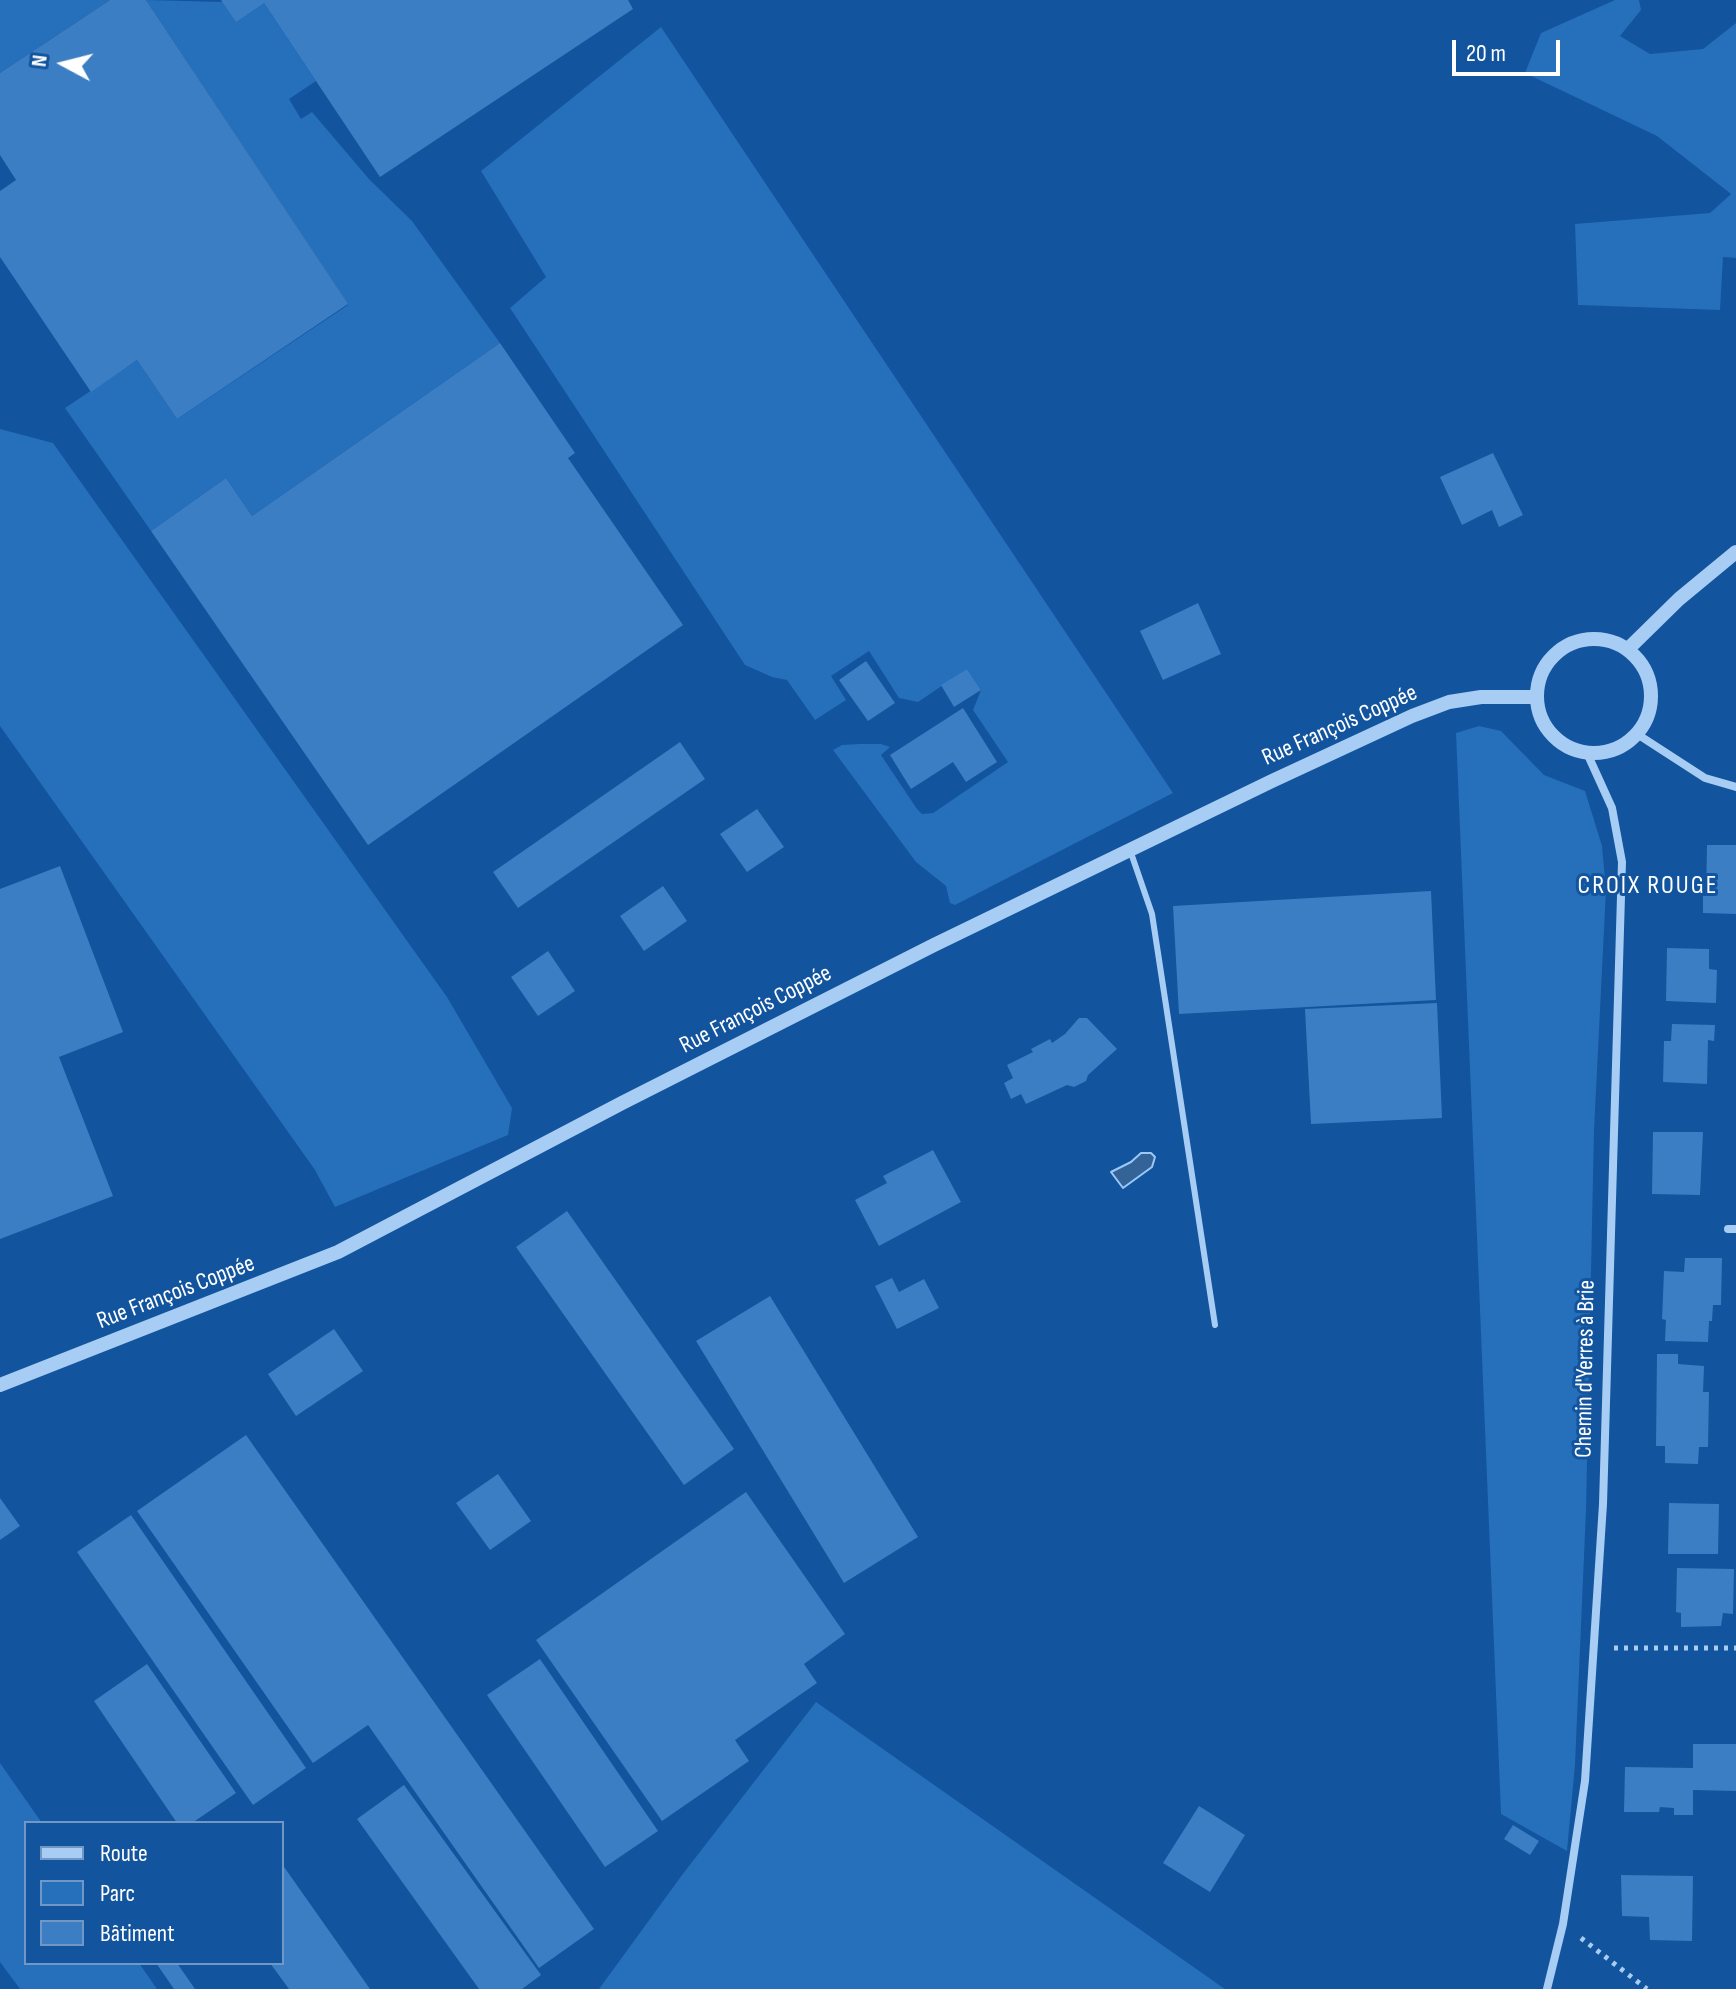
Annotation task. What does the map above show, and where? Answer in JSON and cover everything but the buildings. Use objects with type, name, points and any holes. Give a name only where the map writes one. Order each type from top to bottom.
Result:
[{"type":"street","points":[[1628,649],[1679,599],[1736,552]]},
{"type":"street","points":[[1594,638],[1628,649],[1641,663],[1649,680],[1651,699],[1647,718],[1637,734],[1623,746],[1606,752],[1587,753],[1572,749],[1552,734],[1540,713],[1537,697],[1539,679],[1547,663],[1560,650],[1576,641],[1594,638]]},
{"type":"street","name":"Rue François Coppée","points":[[0,1385],[338,1252],[706,1060],[1272,781],[1449,702],[1481,697],[1537,697]]},
{"type":"street","points":[[1637,734],[1705,778],[1736,787]]},
{"type":"street","name":"Chemin d'Yerres à Brie","points":[[1547,1989],[1563,1924],[1585,1781],[1603,1504],[1622,862],[1612,808],[1587,753]]},
{"type":"lane","points":[[1130,850],[1152,914],[1215,1325]]},
{"type":"path","points":[[1593,1648],[1736,1648]]},
{"type":"path","points":[[1563,1924],[1647,1989]]},
{"type":"green space","points":[[0,0],[110,0],[0,73]]},
{"type":"green space","points":[[146,0],[264,3],[316,81],[289,99],[301,119],[312,112],[369,179],[412,221],[500,343],[252,516],[226,478],[151,531],[65,408],[137,360],[177,419],[348,305]]},
{"type":"green space","points":[[1615,0],[1639,0],[1641,10],[1620,36],[1650,54],[1703,49],[1736,23],[1736,258],[1723,257],[1720,310],[1578,305],[1575,224],[1710,213],[1731,194],[1657,136],[1525,73],[1541,33]]},
{"type":"green space","points":[[661,27],[1173,793],[955,905],[950,903],[946,886],[916,862],[833,750],[842,745],[859,744],[890,747],[881,755],[917,809],[922,814],[933,813],[1008,762],[973,710],[981,690],[967,669],[918,702],[899,698],[869,651],[831,676],[846,700],[815,720],[787,680],[745,665],[510,308],[546,277],[481,171]]},
{"type":"green space","points":[[0,429],[53,443],[447,997],[512,1108],[508,1135],[335,1207],[315,1170],[0,726]]},
{"type":"green space","points":[[1479,726],[1501,731],[1544,775],[1585,791],[1602,846],[1606,890],[1594,1131],[1586,1510],[1575,1765],[1567,1851],[1501,1814],[1456,733]]},
{"type":"green space","points":[[816,1702],[1225,1989],[599,1989],[682,1875]]},
{"type":"green space","points":[[0,1763],[41,1821],[24,1821],[24,1965],[140,1965],[157,1989],[20,1989],[0,1962]]},
{"type":"shaded area","points":[[1141,1153],[1151,1153],[1155,1157],[1152,1167],[1123,1188],[1111,1172]]},
{"type":"district","name":"CROIX ROUGE","points":[[1648,886]]}]
